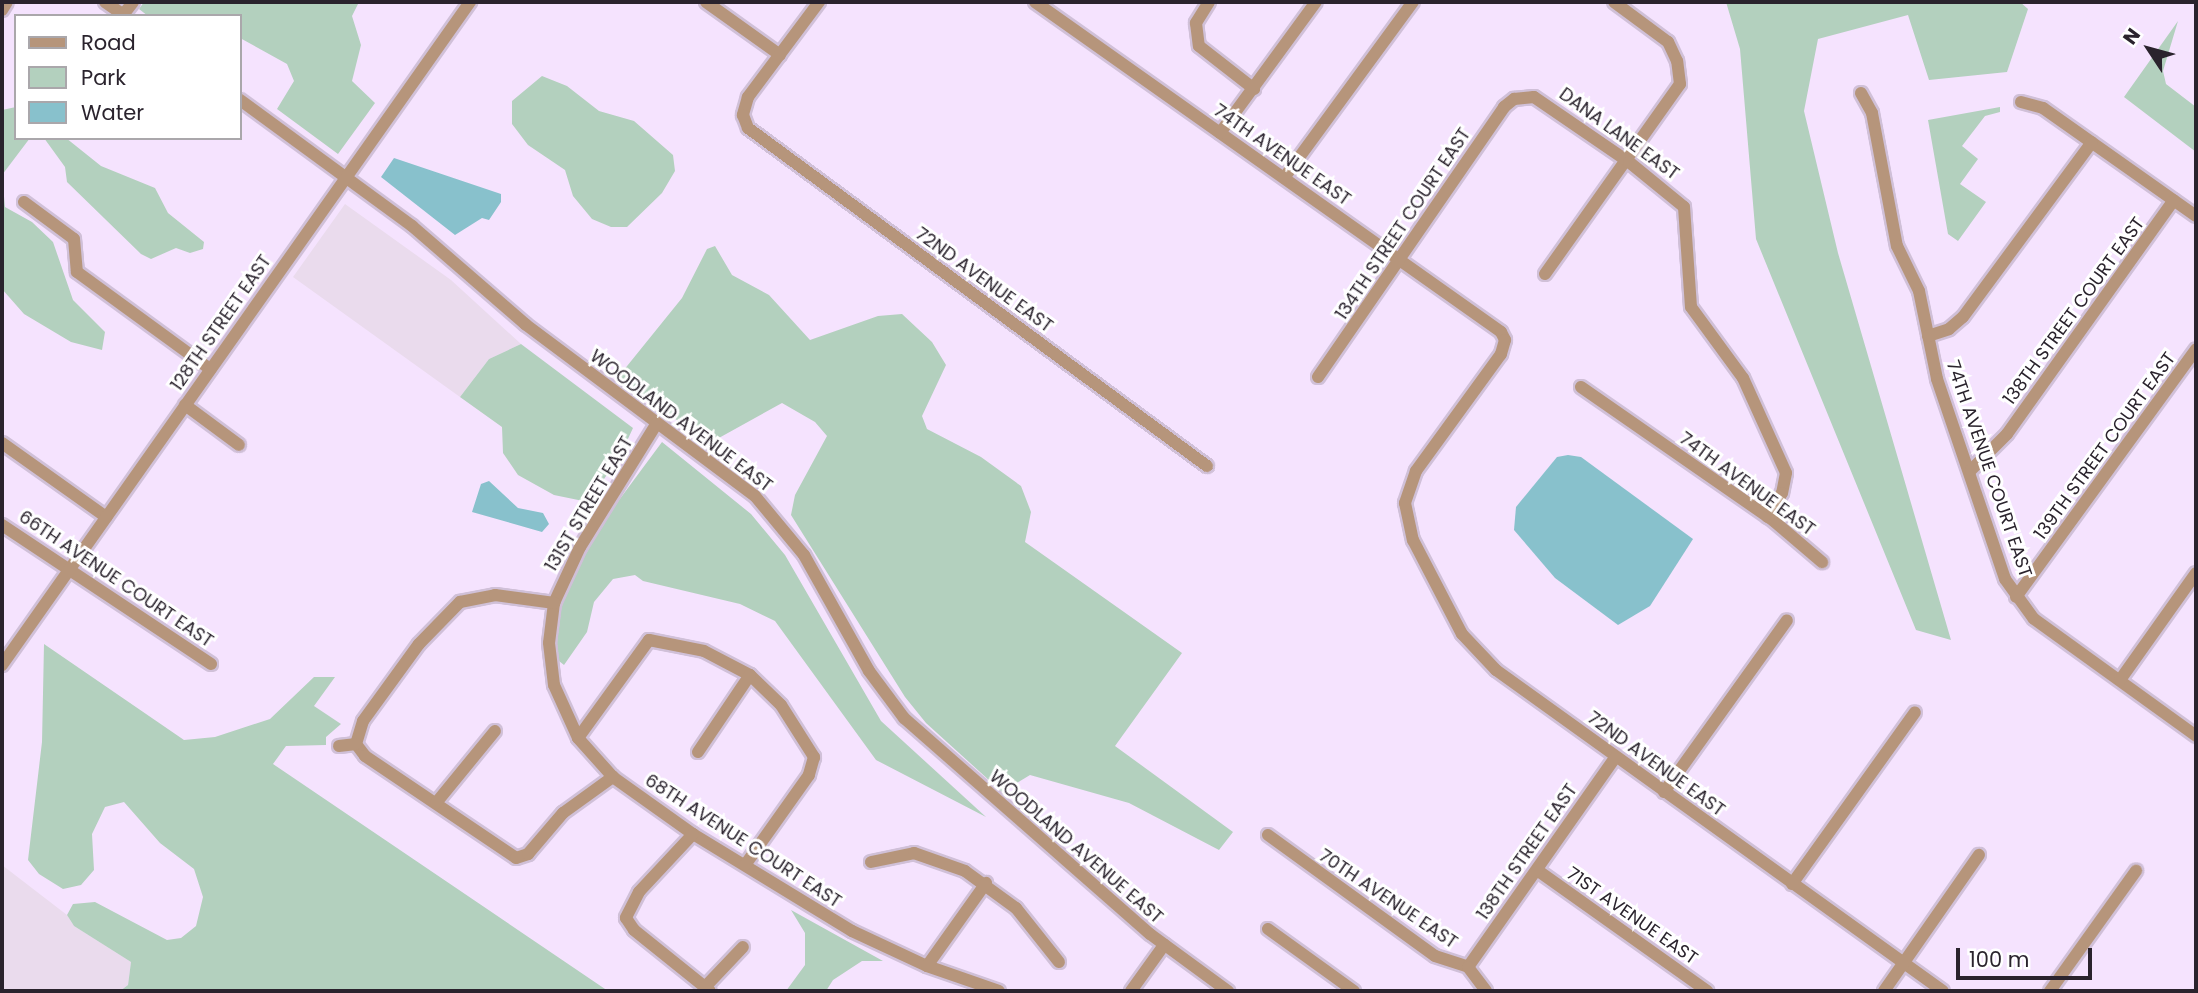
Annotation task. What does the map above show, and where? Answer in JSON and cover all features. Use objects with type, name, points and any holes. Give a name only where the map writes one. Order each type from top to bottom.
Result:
[{"type":"street","points":[[2,10],[7,2]]},
{"type":"street","points":[[105,2],[123,14]]},
{"type":"street","name":"128TH STREET EAST","points":[[2,665],[470,2]]},
{"type":"street","points":[[706,2],[780,55],[819,2]]},
{"type":"street","name":"74TH AVENUE EAST","points":[[1035,2],[1501,332],[1505,340],[1501,354],[1416,471],[1406,496],[1406,516]]},
{"type":"street","points":[[1209,2],[1196,23],[1199,46],[1254,89]]},
{"type":"street","points":[[1220,134],[1317,2]]},
{"type":"street","points":[[1284,178],[1413,2]]},
{"type":"street","points":[[1545,274],[1629,162],[1677,91],[1679,67],[1668,42],[1614,2]]},
{"type":"street","name":"72ND AVENUE EAST","points":[[780,55],[748,97],[744,120],[768,144],[1207,466]]},
{"type":"street","name":"74TH AVENUE COURT EAST","points":[[1861,93],[1872,113],[1897,246],[1919,291],[1937,379],[1970,470],[2001,571],[2016,597],[2034,619],[2196,736]]},
{"type":"street","name":"DANA LANE EAST","points":[[1522,97],[1551,105],[1629,162],[1684,207],[1691,307],[1743,378],[1786,473],[1782,493],[1766,517]]},
{"type":"street","name":"134TH STREET COURT EAST","points":[[1318,377],[1396,270],[1397,260],[1504,107],[1522,97]]},
{"type":"street","name":"WOODLAND AVENUE EAST","points":[[242,101],[439,248],[525,324],[746,488],[784,527],[869,671],[904,718],[1164,945],[1228,991]]},
{"type":"street","points":[[2021,102],[2043,108],[2196,216]]},
{"type":"street","points":[[1928,336],[1949,329],[1968,311],[2092,142]]},
{"type":"street","name":"138TH STREET COURT EAST","points":[[1970,470],[2007,434],[2174,200]]},
{"type":"street","points":[[24,202],[74,239],[77,272],[210,369]]},
{"type":"street","name":"139TH STREET COURT EAST","points":[[2016,597],[2196,349]]},
{"type":"street","name":"74TH AVENUE EAST","points":[[1581,387],[1766,517],[1822,562]]},
{"type":"street","points":[[185,405],[239,445]]},
{"type":"street","name":"131ST STREET EAST","points":[[554,603],[575,556],[657,423]]},
{"type":"street","points":[[2,443],[106,517]]},
{"type":"street","name":"72ND AVENUE EAST","points":[[1406,516],[1447,607],[1481,658],[1615,758],[1943,991]]},
{"type":"street","name":"66TH AVENUE COURT EAST","points":[[2,524],[64,569],[70,568],[211,664]]},
{"type":"street","points":[[2120,680],[2196,573]]},
{"type":"street","points":[[356,744],[363,721],[419,644],[467,598],[509,595],[554,603]]},
{"type":"street","name":"68TH AVENUE COURT EAST","points":[[554,603],[549,643],[554,685],[578,738],[613,777],[693,834],[852,931],[927,966],[999,991]]},
{"type":"street","points":[[1664,792],[1787,620]]},
{"type":"street","points":[[578,738],[652,639],[717,655],[750,675],[791,717],[814,757],[813,768],[745,865]]},
{"type":"street","points":[[698,752],[750,675]]},
{"type":"street","points":[[1792,884],[1915,712]]},
{"type":"street","points":[[436,803],[495,731]]},
{"type":"street","points":[[339,746],[356,744]]},
{"type":"street","points":[[356,744],[365,756],[509,856],[523,857],[563,813],[613,777]]},
{"type":"street","name":"138TH STREET EAST","points":[[1468,967],[1615,758]]},
{"type":"street","points":[[693,834],[639,892],[626,918],[634,930],[708,989],[743,947]]},
{"type":"street","name":"70TH AVENUE EAST","points":[[1268,835],[1435,956],[1468,967],[1486,991]]},
{"type":"street","points":[[871,862],[904,853],[926,856],[986,883],[1016,908],[1059,962]]},
{"type":"street","points":[[1884,991],[1979,855]]},
{"type":"street","name":"71ST AVENUE EAST","points":[[1537,870],[1707,991]]},
{"type":"street","points":[[2050,991],[2136,871]]},
{"type":"street","points":[[927,966],[986,883]]},
{"type":"street","points":[[1268,929],[1351,990]]},
{"type":"street","points":[[1131,991],[1164,945]]},
{"type":"shaded area","points":[[345,204],[451,280],[521,344],[489,359],[460,397],[293,277]]},
{"type":"shaded area","points":[[2,865],[67,915],[74,926],[131,962],[128,985],[120,991],[2,991]]},
{"type":"green space","points":[[144,2],[359,2],[352,16],[361,45],[352,81],[375,103],[338,154],[277,109],[294,81],[287,64],[242,39],[242,14],[145,14],[139,9]]},
{"type":"green space","points":[[1726,2],[2020,2],[2028,9],[2007,72],[1929,80],[1908,15],[1818,39],[1804,111],[1838,253],[1951,640],[1916,630],[1756,239],[1740,49]]},
{"type":"green space","points":[[2178,21],[2163,71],[2166,84],[2196,107],[2196,152],[2124,97]]},
{"type":"green space","points":[[542,76],[567,86],[599,111],[634,121],[673,155],[675,171],[662,193],[627,227],[611,227],[592,219],[573,196],[565,170],[528,145],[512,124],[512,101]]},
{"type":"green space","points":[[14,107],[14,140],[28,140],[2,175],[2,110]]},
{"type":"green space","points":[[2000,107],[2000,112],[1985,116],[1962,146],[1978,159],[1960,184],[1986,202],[1958,241],[1948,234],[1928,120]]},
{"type":"green space","points":[[45,140],[68,140],[101,166],[155,188],[168,213],[204,242],[203,249],[190,253],[176,248],[151,259],[141,254],[67,182],[65,167]]},
{"type":"green space","points":[[2,175],[5,207],[32,222],[53,242],[73,300],[105,332],[102,350],[71,342],[24,314],[2,289]]},
{"type":"green space","points":[[715,246],[732,275],[769,295],[810,340],[878,316],[902,314],[932,342],[946,365],[922,416],[927,429],[981,457],[1021,486],[1031,512],[1025,542],[1182,653],[1115,746],[1233,832],[1219,850],[1129,803],[1030,775],[1002,792],[926,723],[905,697],[791,515],[795,495],[827,436],[815,422],[782,403],[708,444],[619,376],[682,298],[707,249]]},
{"type":"green space","points":[[521,344],[633,428],[620,456],[588,502],[554,495],[518,475],[503,453],[502,427],[460,397],[489,359]]},
{"type":"green space","points":[[662,442],[751,514],[785,555],[881,721],[986,817],[876,760],[775,621],[740,604],[643,581],[635,575],[613,579],[594,602],[587,632],[564,665],[554,657],[555,617],[566,588],[602,523]]},
{"type":"green space","points":[[44,644],[184,740],[215,737],[270,719],[314,677],[335,677],[314,706],[341,724],[326,737],[326,745],[286,746],[273,764],[608,991],[120,991],[128,985],[131,962],[74,926],[67,915],[73,904],[95,902],[167,940],[181,938],[196,926],[203,897],[194,869],[160,843],[124,802],[105,807],[92,834],[94,870],[81,885],[63,889],[39,874],[28,860],[42,742]]},
{"type":"green space","points":[[791,910],[883,961],[862,961],[833,980],[826,991],[786,991],[805,965],[805,933]]},
{"type":"water","points":[[394,158],[501,194],[501,202],[489,220],[482,218],[455,235],[381,177]]},
{"type":"water","points":[[1557,457],[1581,457],[1693,539],[1650,606],[1618,625],[1555,578],[1514,530],[1516,507]]},
{"type":"water","points":[[489,481],[518,508],[543,513],[549,524],[542,532],[472,512],[481,484]]}]
